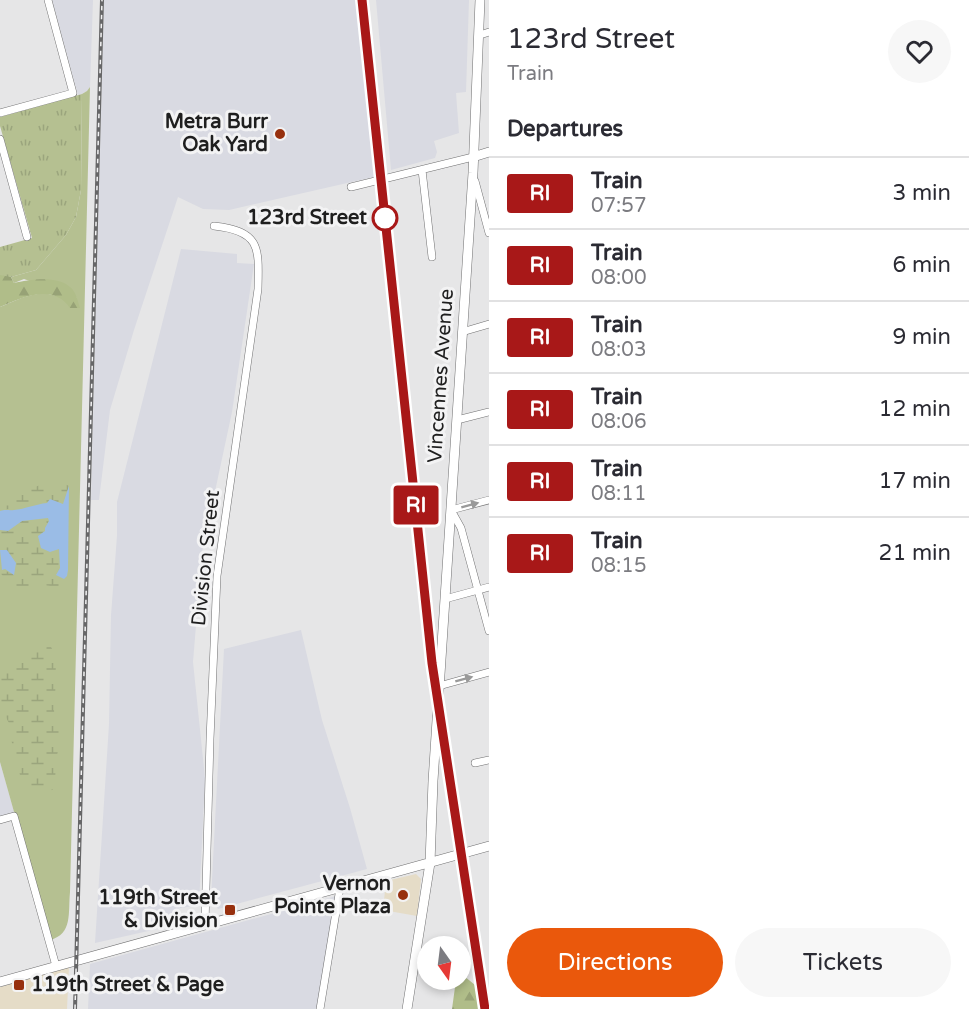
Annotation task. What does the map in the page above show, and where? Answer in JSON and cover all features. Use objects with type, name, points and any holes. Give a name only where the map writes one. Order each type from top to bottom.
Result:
[{"type":"main road","name":"Vincennes Avenue","points":[[407,1009],[430,863],[432,791],[473,157],[484,34],[480,0]]},
{"type":"main road","points":[[473,157],[489,152]]},
{"type":"main road","points":[[0,982],[489,846]]},
{"type":"street","points":[[0,113],[73,93],[48,0]]},
{"type":"street","points":[[0,139],[27,237]]},
{"type":"street","points":[[351,187],[473,157]]},
{"type":"street","points":[[422,170],[432,257]]},
{"type":"street","points":[[473,174],[489,233]]},
{"type":"street","name":"Division Street","points":[[205,925],[217,576],[258,289],[259,259],[256,243],[246,234],[226,227],[214,226]]},
{"type":"street","points":[[462,332],[489,324]]},
{"type":"street","points":[[457,420],[489,412]]},
{"type":"street","points":[[489,500],[451,510],[461,528],[489,631]]},
{"type":"street","points":[[446,599],[489,587]]},
{"type":"street","points":[[439,686],[489,672]]},
{"type":"street","points":[[475,764],[489,760]]},
{"type":"street","points":[[0,820],[14,816],[56,966]]},
{"type":"street","points":[[320,1009],[340,888]]},
{"type":"shaded area","points":[[52,0],[93,0],[90,87],[82,94],[78,95]]},
{"type":"shaded area","points":[[104,0],[359,0],[378,176],[229,210],[203,209],[178,197],[110,410],[99,500],[91,500]]},
{"type":"shaded area","points":[[376,0],[469,0],[466,92],[456,93],[459,133],[434,141],[437,152],[435,158],[391,170]]},
{"type":"shaded area","points":[[181,249],[237,254],[237,263],[254,264],[232,412],[202,552],[193,662],[205,778],[199,905],[175,909],[175,925],[95,943],[109,724],[111,615],[117,536],[117,502]]},
{"type":"shaded area","points":[[301,630],[322,720],[367,869],[218,909],[211,899],[224,649]]},
{"type":"shaded area","points":[[0,762],[15,815],[0,819]]},
{"type":"shaded area","name":"Vernon Pointe Plaza","points":[[416,874],[421,879],[417,916],[383,910],[386,881]]},
{"type":"shaded area","points":[[336,896],[318,1009],[88,1009],[90,964]]},
{"type":"shaded area","points":[[69,967],[67,1009],[0,1009],[0,987]]},
{"type":"green space","points":[[90,87],[69,915],[63,933],[50,940],[0,762],[0,307],[36,294],[77,298],[24,279],[14,283],[11,277],[36,270],[66,235],[76,217],[81,190],[82,94]]},
{"type":"green space","points":[[82,94],[81,190],[76,217],[66,235],[36,270],[11,277],[0,275],[0,247],[32,238],[0,126],[0,117]]},
{"type":"green space","points":[[5,274],[11,277],[14,283],[43,279],[64,283],[74,291],[80,308],[70,308],[63,300],[46,294],[28,296],[0,307],[0,275]]},
{"type":"green space","points":[[65,484],[69,486],[63,504],[52,501],[0,511],[1,497],[8,492],[12,494],[40,485]]},
{"type":"green space","points":[[40,518],[49,520],[45,531],[38,536],[59,549],[60,568],[56,575],[66,578],[64,584],[68,588],[64,591],[40,585],[36,586],[32,594],[15,594],[11,587],[13,580],[6,579],[0,573],[0,566],[2,570],[15,574],[16,565],[8,554],[0,550],[0,530],[9,531],[22,521]]},
{"type":"green space","points":[[51,647],[56,656],[54,714],[60,743],[56,759],[54,788],[48,792],[37,793],[26,790],[22,783],[10,735],[10,725],[0,706],[0,660],[11,663],[28,651]]},
{"type":"green space","points":[[471,982],[475,985],[480,1009],[452,1009],[455,990],[471,990]]},
{"type":"water","points":[[69,486],[68,570],[64,579],[56,575],[60,568],[59,549],[50,552],[41,548],[38,536],[45,531],[48,518],[22,521],[8,531],[0,530],[0,511],[47,503],[50,499],[63,504]]},
{"type":"water","points":[[0,550],[7,550],[16,563],[14,575],[5,569],[2,570]]},
{"type":"railway","points":[[75,1009],[102,0]]},
{"type":"railway","points":[[365,0],[434,654],[488,1009]]},
{"type":"train","name":"RI","points":[[362,0],[432,663],[485,1009]]},
{"type":"place","name":"Metra Burr Oak Yard","points":[[280,134]]},
{"type":"place","name":"123rd Street","points":[[385,218]]},
{"type":"place","name":"Vernon Pointe Plaza","points":[[403,895]]},
{"type":"place","name":"119th Street & Division","points":[[230,910]]},
{"type":"place","name":"119th Street & Page","points":[[19,985]]}]
